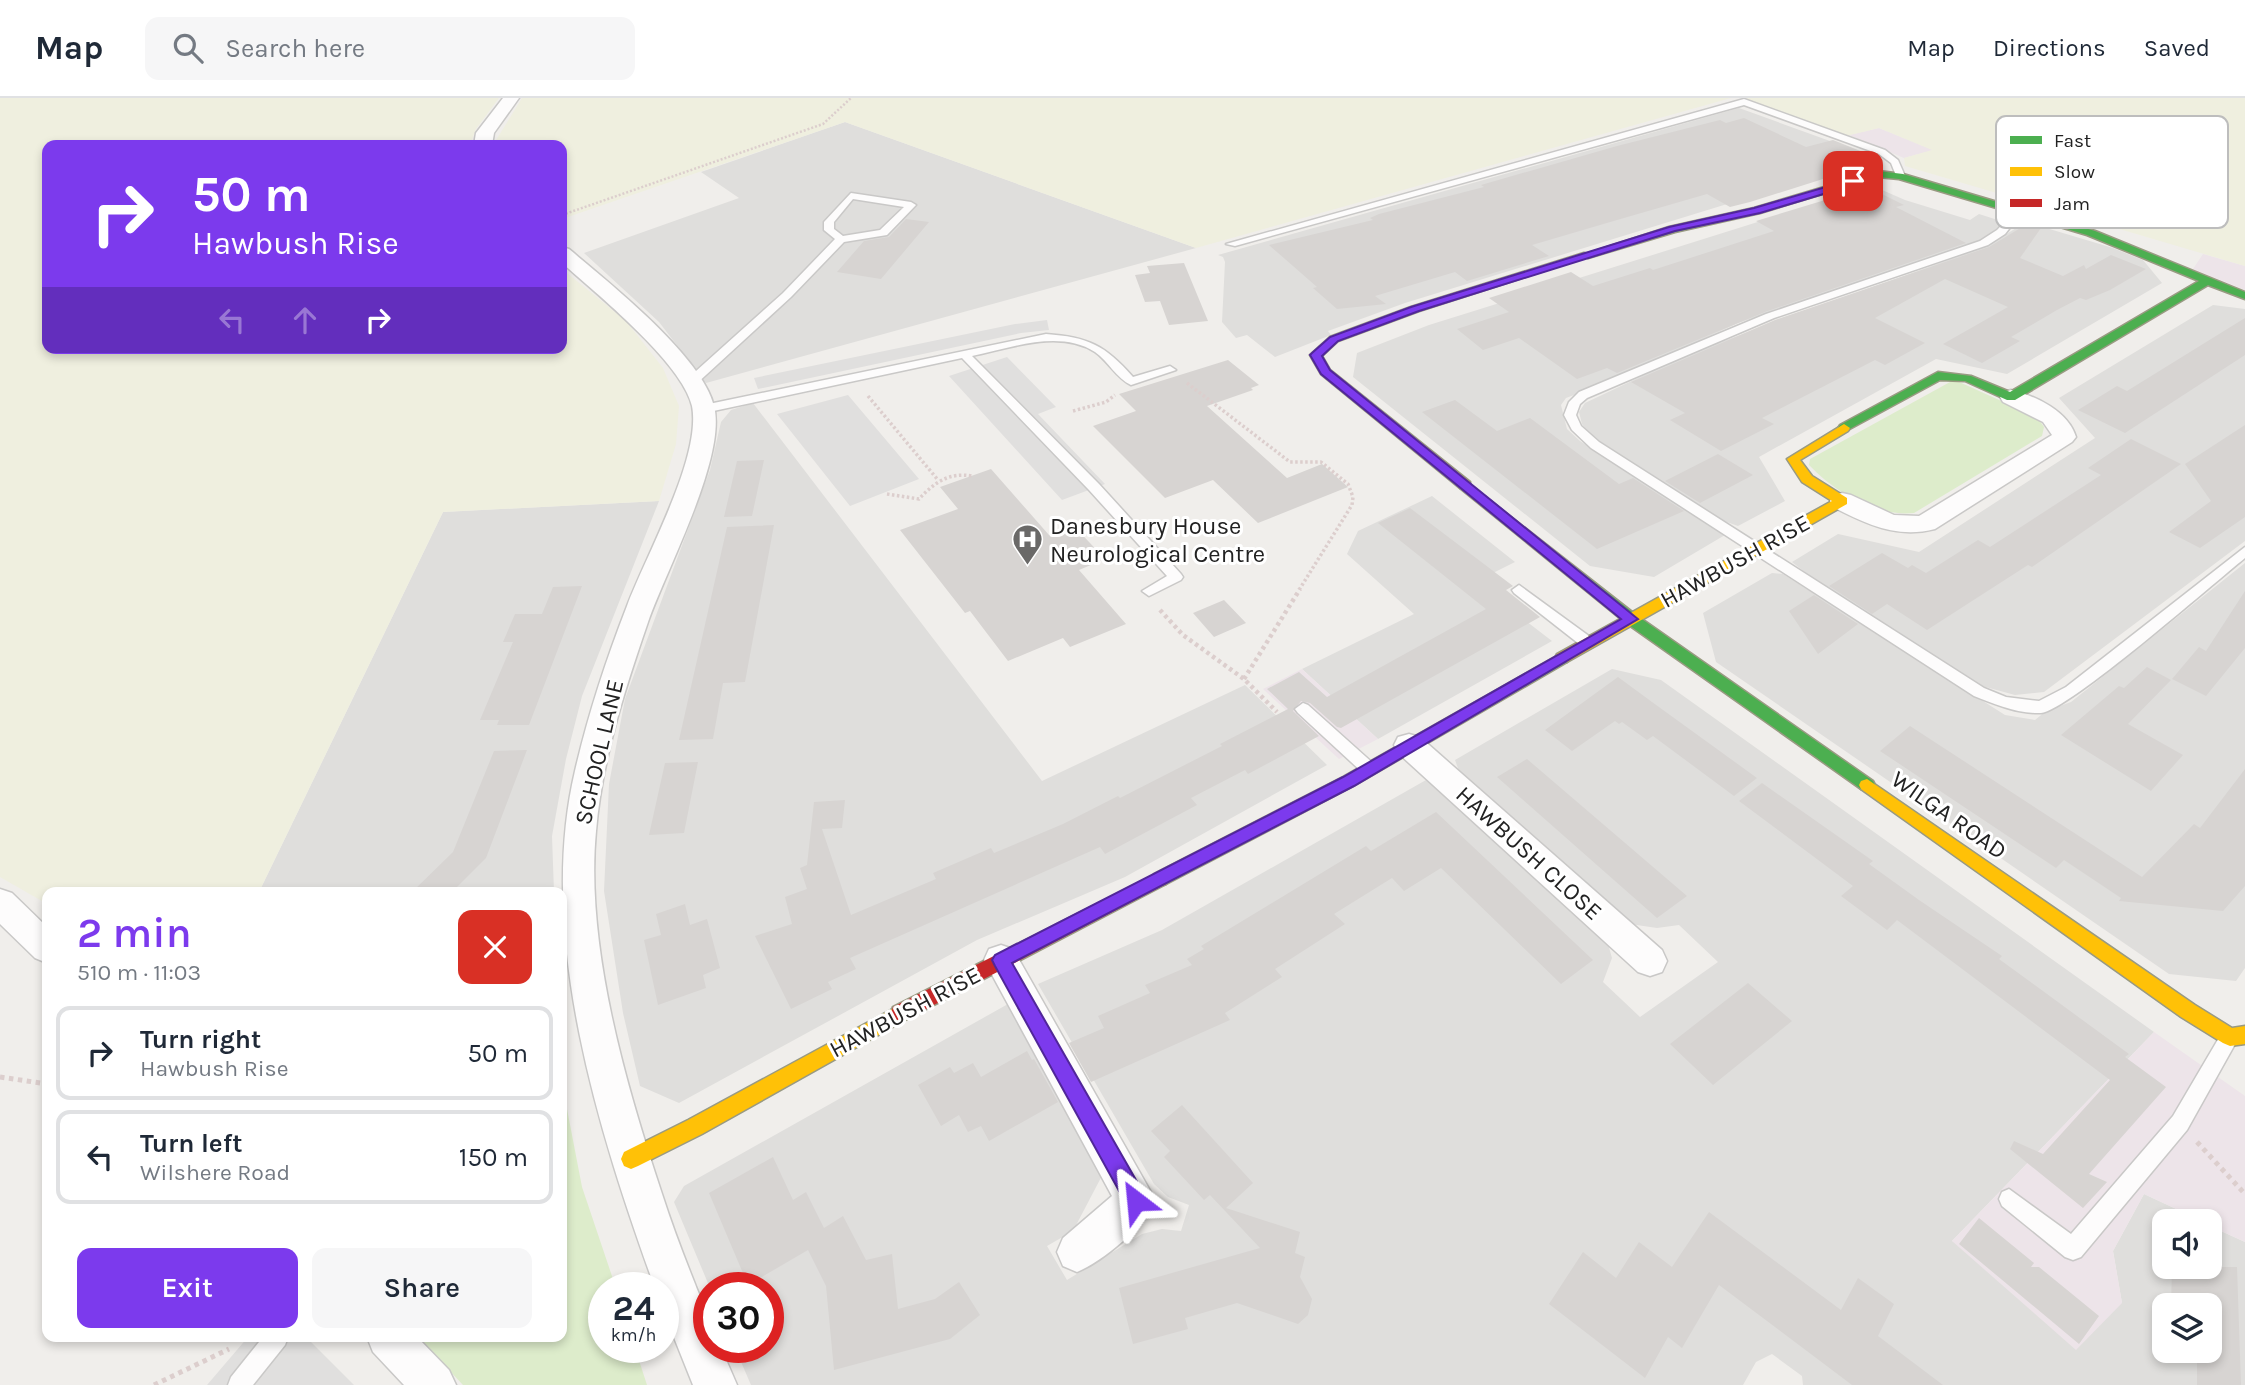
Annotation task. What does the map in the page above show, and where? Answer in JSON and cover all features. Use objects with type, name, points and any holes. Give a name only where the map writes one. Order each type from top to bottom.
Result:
[{"type":"street","points":[[484,140],[485,133],[511,98]]},
{"type":"street","name":"WILGA ROAD","points":[[1900,176],[1878,174],[1756,211],[1673,229],[1415,309],[1334,339],[1316,355],[1325,372],[1631,619],[2177,1003],[2237,1036]]},
{"type":"street","points":[[1900,176],[1996,204]]},
{"type":"street","points":[[2071,228],[2128,246],[2245,296]]},
{"type":"street","points":[[567,257],[637,320],[697,396]]},
{"type":"street","points":[[2011,397],[2209,280]]},
{"type":"street","name":"HAWBUSH RISE","points":[[1957,374],[2011,397],[2059,424],[2064,437],[1926,523],[1904,526],[1888,523],[1842,501],[1802,475],[1793,459],[1796,454],[1938,376],[1957,374]]},
{"type":"street","name":"SCHOOL LANE","points":[[697,396],[702,438],[693,473],[620,664],[588,776],[580,834],[579,907],[607,1075],[631,1159],[684,1314],[715,1385]]},
{"type":"street","name":"HAWBUSH RISE","points":[[631,1159],[695,1127],[914,1005],[1368,769],[1842,501]]},
{"type":"street","name":"HAWBUSH CLOSE","points":[[1409,745],[1650,961]]},
{"type":"street","points":[[0,903],[42,943]]},
{"type":"street","points":[[1001,960],[1136,1201],[1077,1252]]},
{"type":"street","points":[[393,1342],[434,1385]]},
{"type":"lane","points":[[1231,244],[1744,102],[1882,152],[1895,162],[1900,176]]},
{"type":"lane","points":[[697,396],[841,239],[883,233],[911,205],[851,196],[829,222],[829,230],[841,239]]},
{"type":"lane","points":[[2004,228],[1984,243],[1770,316],[1583,395],[1572,402],[1570,409],[1574,426],[1589,440],[1979,692],[2004,702],[2042,707],[2071,691],[2245,551]]},
{"type":"lane","points":[[697,396],[839,380],[1025,340],[1062,338],[1097,346],[1131,381],[1170,370]]},
{"type":"lane","points":[[964,353],[1094,487],[1176,578],[1149,591]]},
{"type":"lane","points":[[1519,590],[1588,643]]},
{"type":"lane","points":[[1303,709],[1368,769]]},
{"type":"lane","points":[[2009,1199],[2073,1249],[2180,1123],[2237,1036]]},
{"type":"lane","points":[[242,1384],[273,1342]]},
{"type":"path","points":[[567,213],[823,124],[851,98]]},
{"type":"path","points":[[1170,370],[1290,461],[1321,462],[1348,484],[1353,498],[1352,505],[1313,572],[1244,679]]},
{"type":"path","points":[[839,380],[852,393],[867,395],[938,480]]},
{"type":"path","points":[[1073,411],[1106,402],[1131,381]]},
{"type":"path","points":[[887,494],[919,499],[938,480],[958,472],[972,476]]},
{"type":"path","points":[[1149,591],[1159,609],[1183,635],[1244,679],[1282,716]]},
{"type":"path","points":[[0,1077],[42,1083]]},
{"type":"path","points":[[2180,1123],[2245,1194]]},
{"type":"path","points":[[155,1385],[166,1377],[233,1347]]},
{"type":"shaded area","points":[[1739,108],[1877,158],[1405,303],[1328,331],[1331,335],[1275,357],[1247,335],[1236,338],[1222,322],[1225,262],[1223,257],[1218,255]]},
{"type":"shaded area","points":[[845,122],[1196,248],[706,383],[659,322],[584,253],[739,198],[701,172]]},
{"type":"shaded area","points":[[1879,128],[1934,150],[1904,158],[1849,135]]},
{"type":"shaded area","points":[[1873,186],[1905,200],[1970,220],[1979,214],[1996,219],[1997,228],[1972,244],[1738,323],[1611,381],[1566,398],[1561,405],[1567,429],[1580,441],[1725,535],[1654,577],[1590,566],[1353,377],[1357,353],[1429,325]]},
{"type":"shaded area","points":[[2016,228],[2046,228],[2143,260],[2162,283],[2007,374],[1936,359],[1759,457],[1785,501],[1738,526],[1724,521],[1590,435],[1582,424],[1579,412],[1585,403],[1693,352],[1987,246]]},
{"type":"shaded area","points":[[2203,254],[2245,266],[2245,290],[2193,269]]},
{"type":"shaded area","points":[[2213,305],[2245,309],[2245,541],[2044,692],[2015,695],[1982,686],[1815,580],[1792,562],[1838,534],[1919,552],[2095,438],[2059,398]]},
{"type":"shaded area","points":[[1047,320],[1049,330],[1021,333],[758,389],[754,378],[1015,324]]},
{"type":"shaded area","points":[[1007,357],[1056,407],[1038,414],[1105,484],[1062,500],[949,376]]},
{"type":"shaded area","points":[[848,395],[919,479],[850,506],[777,414]]},
{"type":"shaded area","points":[[753,403],[1042,781],[1245,685],[1327,765],[1125,877],[977,940],[679,1103],[640,1086],[623,1013],[604,891],[609,784],[625,699],[710,470],[721,422],[731,410]]},
{"type":"shaded area","points":[[1432,496],[1515,562],[1475,582],[1552,641],[1378,739],[1302,669],[1414,614],[1347,554],[1358,531]]},
{"type":"shaded area","points":[[659,501],[582,696],[566,759],[552,836],[554,887],[261,887],[443,512]]},
{"type":"shaded area","points":[[2245,563],[2245,968],[2236,981],[2169,974],[1716,662],[1703,613],[1772,573],[1783,574],[2005,715],[2035,720],[2046,711],[2071,702]]},
{"type":"shaded area","points":[[1302,669],[1378,739],[1339,759],[1263,689]]},
{"type":"shaded area","points":[[1612,669],[1661,680],[2154,1032],[1952,1241],[2122,1303],[2113,1251],[2144,1194],[2176,1209],[2152,1209],[2152,1279],[2222,1279],[2222,1231],[2245,1242],[2245,1385],[1803,1385],[1802,1376],[1772,1354],[1756,1362],[1743,1385],[751,1385],[741,1363],[784,1363],[784,1272],[703,1272],[674,1202],[684,1186],[1008,1004],[1105,1170],[1073,1231],[1047,1246],[1067,1280],[1142,1234],[1162,1229],[1181,1231],[1189,1205],[1168,1197],[1154,1184],[1038,984],[1162,930],[1426,780],[1439,783],[1606,937],[1612,958],[1603,982],[1640,1017],[1718,962],[1679,925],[1657,928],[1630,924],[1459,771],[1455,760]]},
{"type":"shaded area","points":[[2154,1032],[2245,1096],[2245,1242],[2222,1231],[2222,1209],[2176,1209],[2144,1194],[2113,1251],[2122,1303],[2076,1350],[1952,1241]]},
{"type":"shaded area","points":[[244,1342],[311,1342],[354,1385],[207,1385]]},
{"type":"green space","points":[[0,98],[499,98],[476,129],[472,140],[42,140],[42,354],[567,354],[567,273],[626,321],[663,368],[679,406],[676,444],[659,501],[443,512],[261,887],[42,887],[42,901],[0,877]]},
{"type":"green space","points":[[522,98],[1731,98],[1196,248],[845,122],[567,217],[567,140],[496,140]]},
{"type":"green space","points":[[1744,98],[2245,98],[2245,266],[2116,228],[2228,228],[2228,116],[1996,116],[1996,193],[1905,166],[1904,158],[1932,150],[1879,128],[1846,136]]},
{"type":"green space","points":[[1957,381],[2037,417],[2044,427],[2042,436],[1914,513],[1885,511],[1857,501],[1809,465],[1810,459],[1950,382]]},
{"type":"green space","points":[[567,1109],[582,1187],[611,1272],[588,1272],[588,1363],[640,1363],[647,1385],[463,1385],[423,1342],[567,1342]]},
{"type":"building","points":[[1744,118],[1806,147],[1833,140],[1883,160],[1730,207],[1707,194],[1617,220],[1532,245],[1549,256],[1467,281],[1455,272],[1375,296],[1386,304],[1337,309],[1313,288],[1317,287],[1269,245],[1373,220],[1370,218],[1379,214],[1484,187],[1481,185],[1617,146],[1720,120],[1726,123]]},
{"type":"building","points":[[1868,187],[1904,205],[1896,207],[1966,243],[1765,312],[1617,373],[1607,368],[1577,379],[1519,338],[1483,350],[1457,329],[1509,312],[1489,298],[1571,272],[1593,286],[1650,268],[1653,270],[1774,231],[1756,221]]},
{"type":"building","points":[[906,219],[929,222],[881,279],[837,272],[864,241],[889,237]]},
{"type":"building","points":[[2020,228],[2041,228],[2020,258],[2063,276],[2084,265],[2086,269],[2111,255],[2146,269],[2110,290],[2086,300],[2080,298],[2057,310],[2011,337],[2020,341],[1982,363],[1943,344],[2008,307],[1945,279],[1875,318],[1925,343],[1885,365],[1875,360],[1762,418],[1774,424],[1721,451],[1670,420],[1685,413],[1631,382],[1775,320],[1989,247]]},
{"type":"building","points":[[1184,263],[1208,321],[1169,325],[1160,301],[1145,302],[1135,275],[1150,273],[1147,266]]},
{"type":"building","points":[[2245,318],[2245,355],[2125,433],[2078,410],[2117,386],[2127,391]]},
{"type":"building","points":[[1228,360],[1259,385],[1251,388],[1253,390],[1207,406],[1287,478],[1322,464],[1348,487],[1258,523],[1213,480],[1165,498],[1093,426],[1136,411],[1119,394]]},
{"type":"building","points":[[1455,400],[1497,431],[1530,418],[1619,484],[1633,478],[1684,511],[1597,549],[1422,412]]},
{"type":"building","points":[[2245,425],[2245,517],[2200,548],[2169,532],[2211,501],[2185,464]]},
{"type":"building","points":[[2131,439],[2181,464],[2032,567],[2028,565],[1927,630],[1887,604],[1872,614],[1829,586],[1882,553],[1908,568],[1912,565],[1926,573],[1978,540],[1990,547],[2101,475],[2088,468]]},
{"type":"building","points":[[1718,454],[1753,475],[1700,503],[1665,481]]},
{"type":"building","points":[[764,460],[752,516],[724,517],[737,461]]},
{"type":"building","name":"Danesbury House Neurological Centre","points":[[991,469],[1049,535],[1074,526],[1105,559],[1079,570],[1126,624],[1070,647],[1063,638],[1008,661],[970,611],[965,613],[900,530],[958,509],[940,487]]},
{"type":"building","points":[[1410,508],[1513,586],[1506,590],[1540,617],[1341,728],[1310,703],[1301,701],[1293,711],[1319,736],[1248,774],[1245,770],[1191,798],[1197,805],[1105,854],[1100,847],[850,958],[856,969],[828,982],[832,989],[791,1009],[755,936],[792,924],[785,897],[807,889],[800,868],[807,865],[814,802],[845,800],[842,828],[822,829],[851,915],[936,879],[933,873],[991,848],[994,853],[1063,824],[1222,746],[1220,744],[1288,709],[1267,689],[1299,672],[1327,697],[1486,609],[1378,523]]},
{"type":"building","points":[[774,525],[745,682],[723,683],[713,739],[679,740],[727,527]]},
{"type":"building","points":[[582,586],[529,725],[497,725],[499,720],[480,720],[513,642],[503,642],[515,614],[542,614],[553,587]]},
{"type":"building","points":[[2245,591],[2245,648],[2206,696],[2172,679],[2199,647],[2206,651]]},
{"type":"building","points":[[1814,595],[1858,624],[1818,654],[1789,611]]},
{"type":"building","points":[[1224,600],[1246,623],[1214,637],[1193,613]]},
{"type":"building","points":[[2147,667],[2171,680],[2128,724],[2183,755],[2151,791],[2061,735],[2119,686],[2124,688]]},
{"type":"building","points":[[1618,677],[1757,778],[1734,796],[1653,736],[1647,740],[1622,722],[1619,724],[1615,721],[1572,751],[1545,730]]},
{"type":"building","points":[[1910,726],[2142,877],[2194,824],[2200,828],[2245,769],[2245,886],[2223,911],[2119,901],[2121,898],[2064,860],[2056,868],[1880,751]]},
{"type":"building","points":[[527,750],[486,858],[457,887],[417,887],[453,852],[494,751]]},
{"type":"building","points":[[1527,759],[1687,896],[1657,918],[1497,777]]},
{"type":"building","points":[[698,762],[684,833],[649,835],[665,763]]},
{"type":"building","points":[[1762,783],[1873,861],[1869,864],[2002,956],[1999,959],[2129,1054],[2125,1057],[2166,1087],[2089,1174],[2107,1182],[2083,1208],[2010,1149],[2014,1141],[2043,1154],[2110,1080],[1897,920],[1887,930],[1841,896],[1853,886],[1739,801]]},
{"type":"building","points":[[1436,812],[1593,960],[1561,984],[1441,868],[1404,891],[1392,878],[1334,914],[1345,924],[1275,969],[1282,977],[1225,1013],[1230,1020],[1091,1082],[1069,1043],[1104,1028],[1098,1016],[1150,993],[1145,985],[1192,965],[1187,959],[1204,949],[1201,946],[1366,846],[1371,851]]},
{"type":"building","points":[[685,904],[690,925],[707,919],[720,968],[703,975],[706,988],[658,1005],[644,940],[661,935],[656,914]]},
{"type":"building","points":[[1748,983],[1792,1021],[1713,1085],[1670,1044]]},
{"type":"building","points":[[1027,1051],[1058,1102],[989,1141],[981,1126],[968,1132],[959,1115],[941,1126],[918,1085],[950,1067],[954,1073],[973,1063],[981,1077]]},
{"type":"building","points":[[1182,1105],[1253,1183],[1226,1208],[1300,1232],[1295,1253],[1305,1257],[1300,1277],[1312,1299],[1308,1315],[1298,1324],[1237,1303],[1185,1318],[1188,1329],[1133,1344],[1119,1288],[1260,1248],[1210,1195],[1204,1200],[1164,1157],[1170,1151],[1151,1131]]},
{"type":"building","points":[[773,1157],[793,1200],[806,1192],[824,1228],[843,1216],[866,1260],[892,1254],[898,1309],[935,1299],[959,1282],[980,1315],[950,1339],[834,1370],[826,1286],[808,1250],[770,1272],[742,1272],[709,1193]]},
{"type":"building","points":[[1709,1212],[1841,1310],[1858,1278],[1894,1304],[1878,1336],[1943,1385],[1852,1385],[1719,1285],[1682,1348],[1668,1337],[1645,1378],[1549,1304],[1583,1252],[1616,1278],[1639,1242],[1672,1267]]},
{"type":"building","points":[[1979,1218],[2034,1263],[2031,1267],[2039,1267],[2099,1316],[2079,1344],[1959,1244]]},
{"type":"building","points":[[2222,1267],[2237,1267],[2241,1385],[2197,1385],[2197,1363],[2222,1363],[2222,1293],[2171,1293],[2172,1279],[2222,1279]]},
{"type":"traffic: fast","points":[[1588,255],[1673,229],[1756,211],[1878,174],[1900,176],[1996,205]]},
{"type":"traffic: fast","points":[[2074,228],[2245,296]]},
{"type":"traffic: fast","points":[[1844,428],[1938,376],[1967,378],[2011,397],[2209,280]]},
{"type":"traffic: fast","points":[[1465,485],[1631,619],[1867,785]]},
{"type":"traffic: fast","points":[[1160,879],[1349,781],[1562,658]]},
{"type":"traffic: slow","points":[[1465,485],[1325,372],[1316,355],[1334,339],[1415,309],[1588,255]]},
{"type":"traffic: slow","points":[[1562,658],[1842,501],[1807,479],[1793,459],[1844,428]]},
{"type":"traffic: slow","points":[[1867,785],[2188,1011],[2230,1037],[2245,1035]]},
{"type":"traffic: slow","points":[[631,1159],[695,1127],[900,1013]]},
{"type":"traffic: jam","points":[[900,1013],[1160,879]]},
{"type":"place","name":"Danesbury House Neurological Centre","points":[[1027,567]]},
{"type":"route","points":[[1136,1201],[1001,960],[1349,781],[1631,619],[1325,372],[1316,355],[1334,339],[1415,309],[1673,229],[1756,211],[1853,181]]}]
